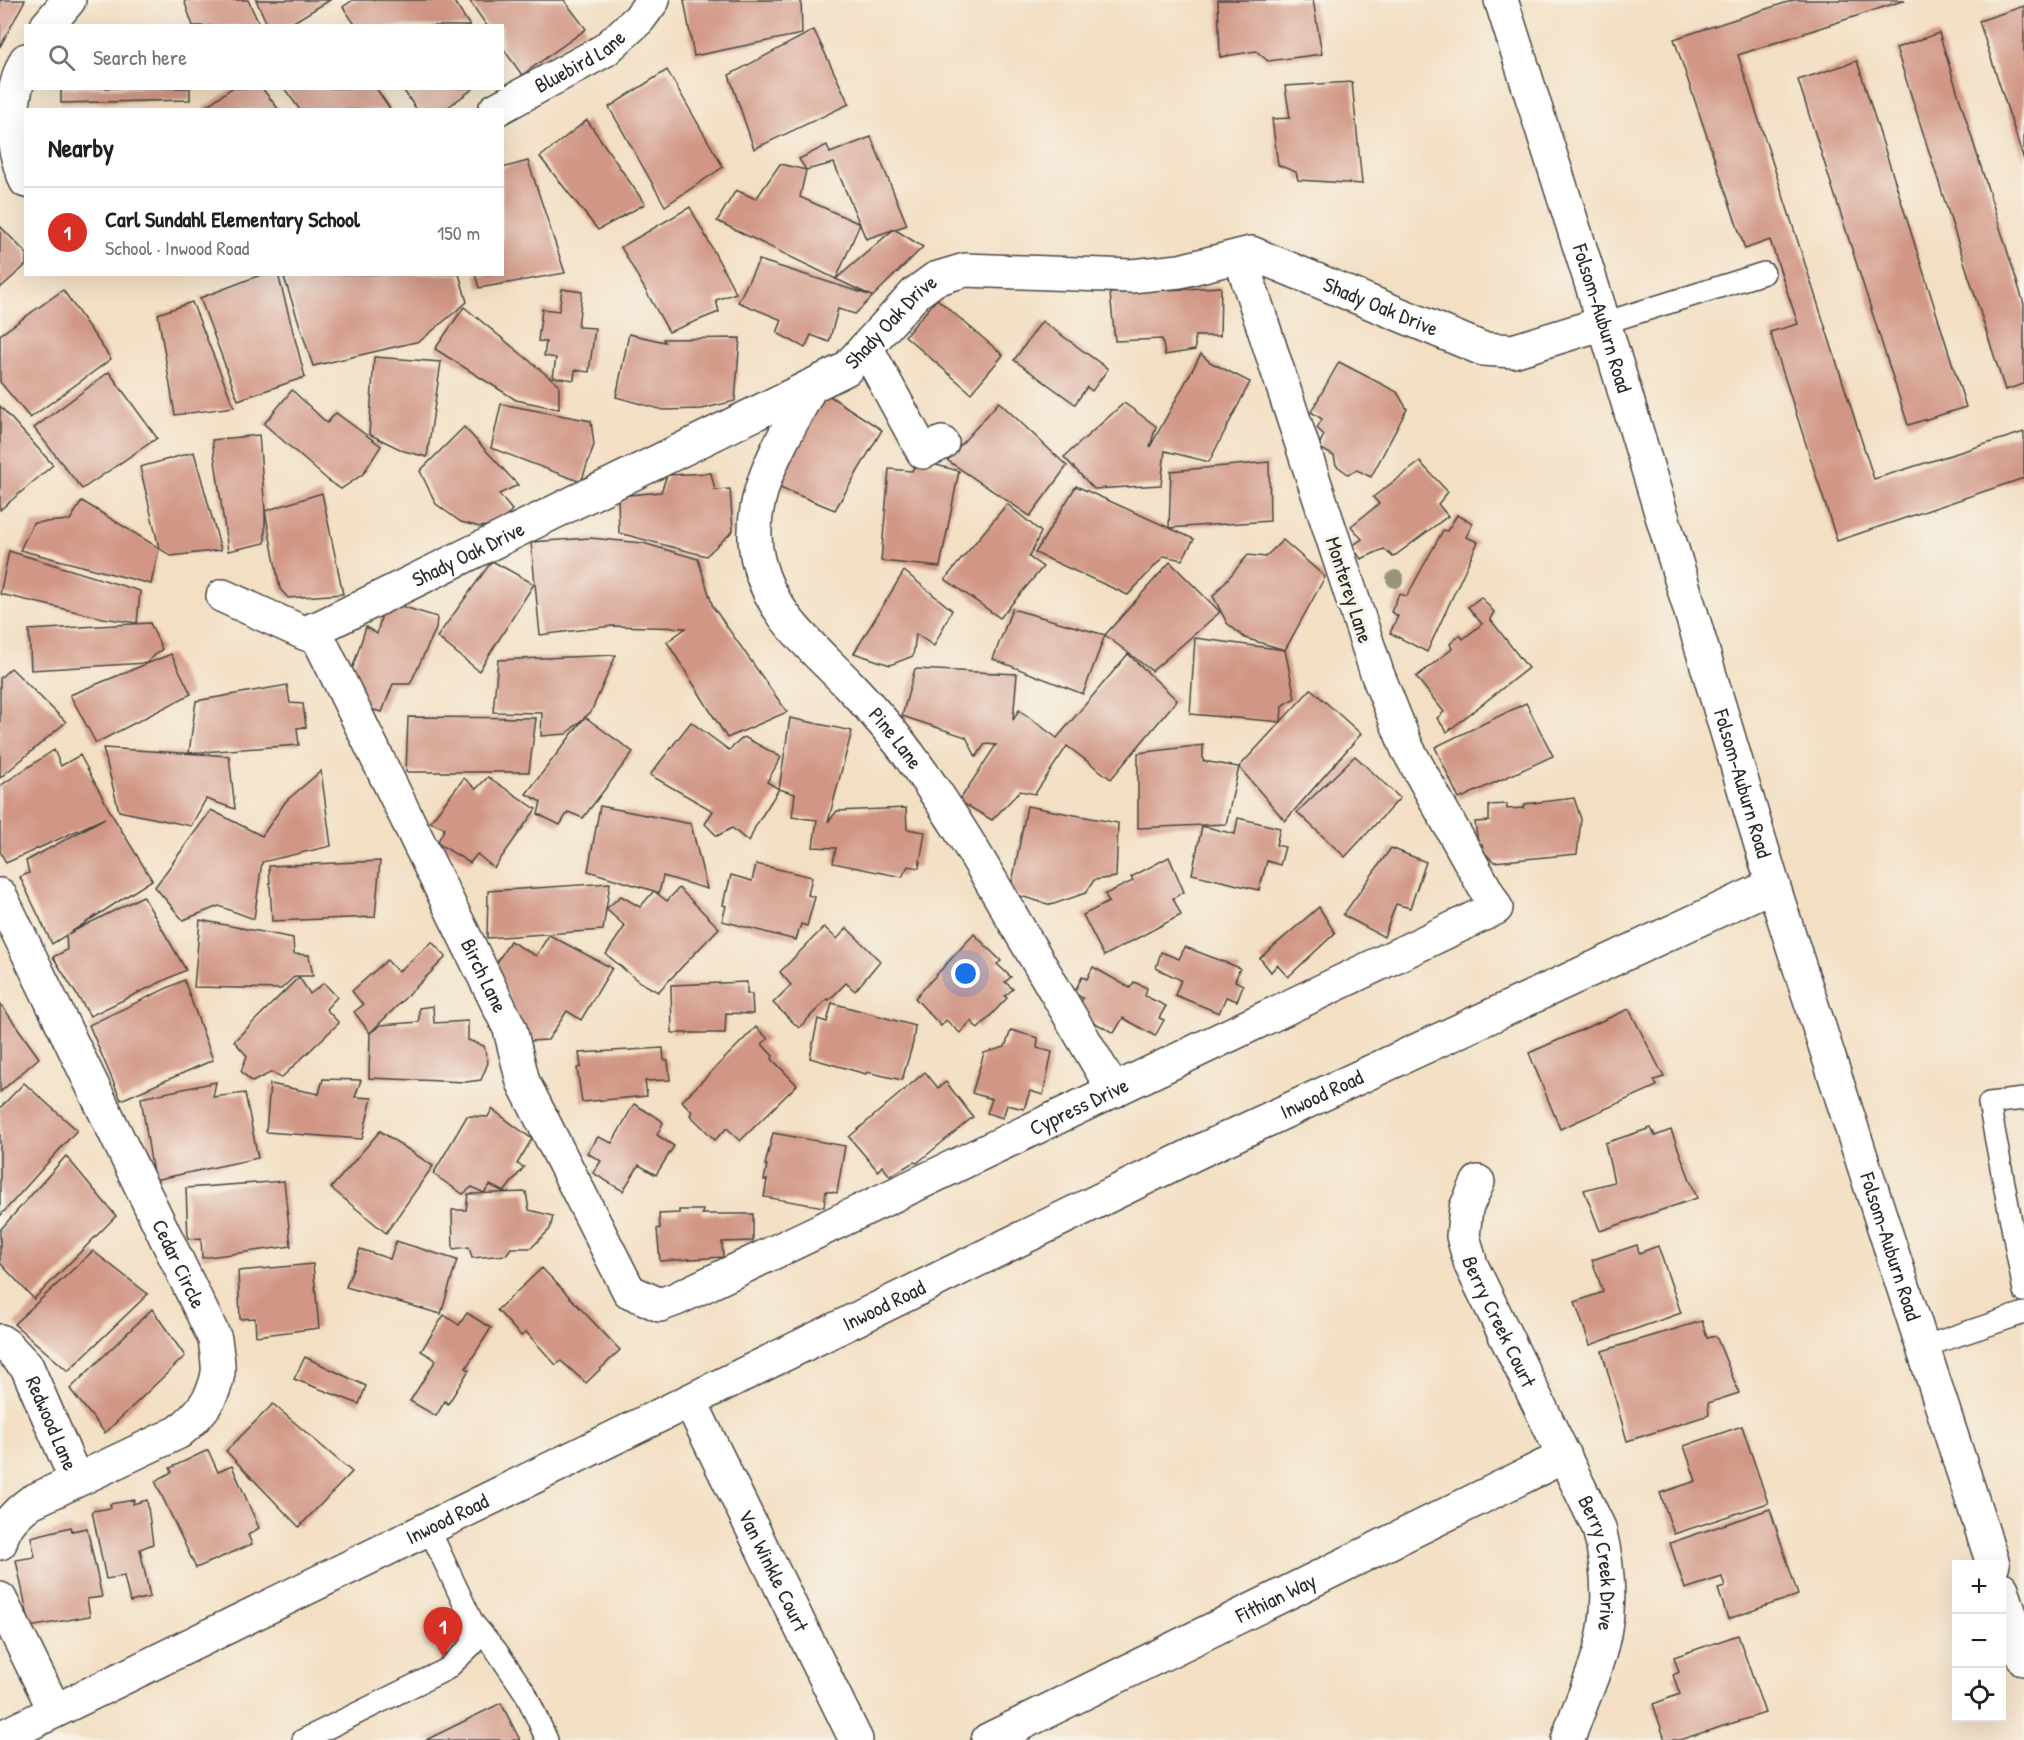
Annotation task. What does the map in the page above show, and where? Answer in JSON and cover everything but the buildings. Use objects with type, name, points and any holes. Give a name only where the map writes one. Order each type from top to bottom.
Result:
[{"type":"street","points":[[49,24],[69,0]]},
{"type":"street","name":"Bluebird Lane","points":[[499,108],[605,50],[639,19],[653,0]]},
{"type":"street","name":"Folsom-Auburn Road","points":[[1501,0],[1604,323],[1773,885],[1993,1560]]},
{"type":"street","points":[[24,64],[20,71],[12,107],[7,148],[24,177]]},
{"type":"street","name":"Shady Oak Drive","points":[[315,629],[846,369],[916,293],[935,279],[965,270],[1131,276],[1180,271],[1251,253],[1483,349],[1514,351],[1604,323]]},
{"type":"street","name":"Monterey Lane","points":[[1240,256],[1377,673],[1407,748],[1496,908]]},
{"type":"street","points":[[866,347],[923,452],[942,443]]},
{"type":"street","name":"Pine Lane","points":[[811,386],[768,469],[759,498],[755,529],[757,559],[770,595],[786,621],[851,687],[913,759],[958,825],[1114,1091]]},
{"type":"street","points":[[222,596],[306,634],[315,629]]},
{"type":"street","name":"Birch Lane","points":[[315,629],[510,1029],[523,1082],[628,1291],[660,1305]]},
{"type":"street","name":"Inwood Road","points":[[0,1738],[1198,1152],[1773,885]]},
{"type":"street","name":"Cedar Circle","points":[[0,895],[215,1339],[218,1372],[208,1403],[199,1416],[179,1432],[31,1502],[14,1515],[2,1534],[0,1543]]},
{"type":"street","name":"Cypress Drive","points":[[660,1305],[1496,908]]},
{"type":"street","name":"Berry Creek Court","points":[[1478,1182],[1466,1208],[1463,1236],[1472,1265],[1565,1456]]},
{"type":"street","name":"Redwood Lane","points":[[0,1341],[6,1344],[27,1367],[76,1480]]},
{"type":"street","name":"Van Winkle Court","points":[[690,1401],[856,1740]]},
{"type":"street","name":"Fithian Way","points":[[988,1740],[1565,1456]]},
{"type":"street","name":"Berry Creek Drive","points":[[1565,1456],[1599,1528],[1606,1556],[1609,1613],[1595,1669],[1568,1740]]},
{"type":"street","points":[[0,1599],[55,1712]]},
{"type":"street","points":[[2012,1606],[2024,1659]]},
{"type":"lane","points":[[1604,323],[1764,273]]},
{"type":"lane","points":[[2024,1099],[1989,1103],[2024,1291]]},
{"type":"lane","points":[[1923,1347],[2024,1313]]},
{"type":"lane","points":[[429,1529],[473,1623],[496,1650],[526,1694],[547,1740]]},
{"type":"lane","points":[[303,1740],[447,1669],[472,1645],[473,1623]]},
{"type":"place","name":"Carl Sundahl Elementary School","points":[[443,1657]]}]
